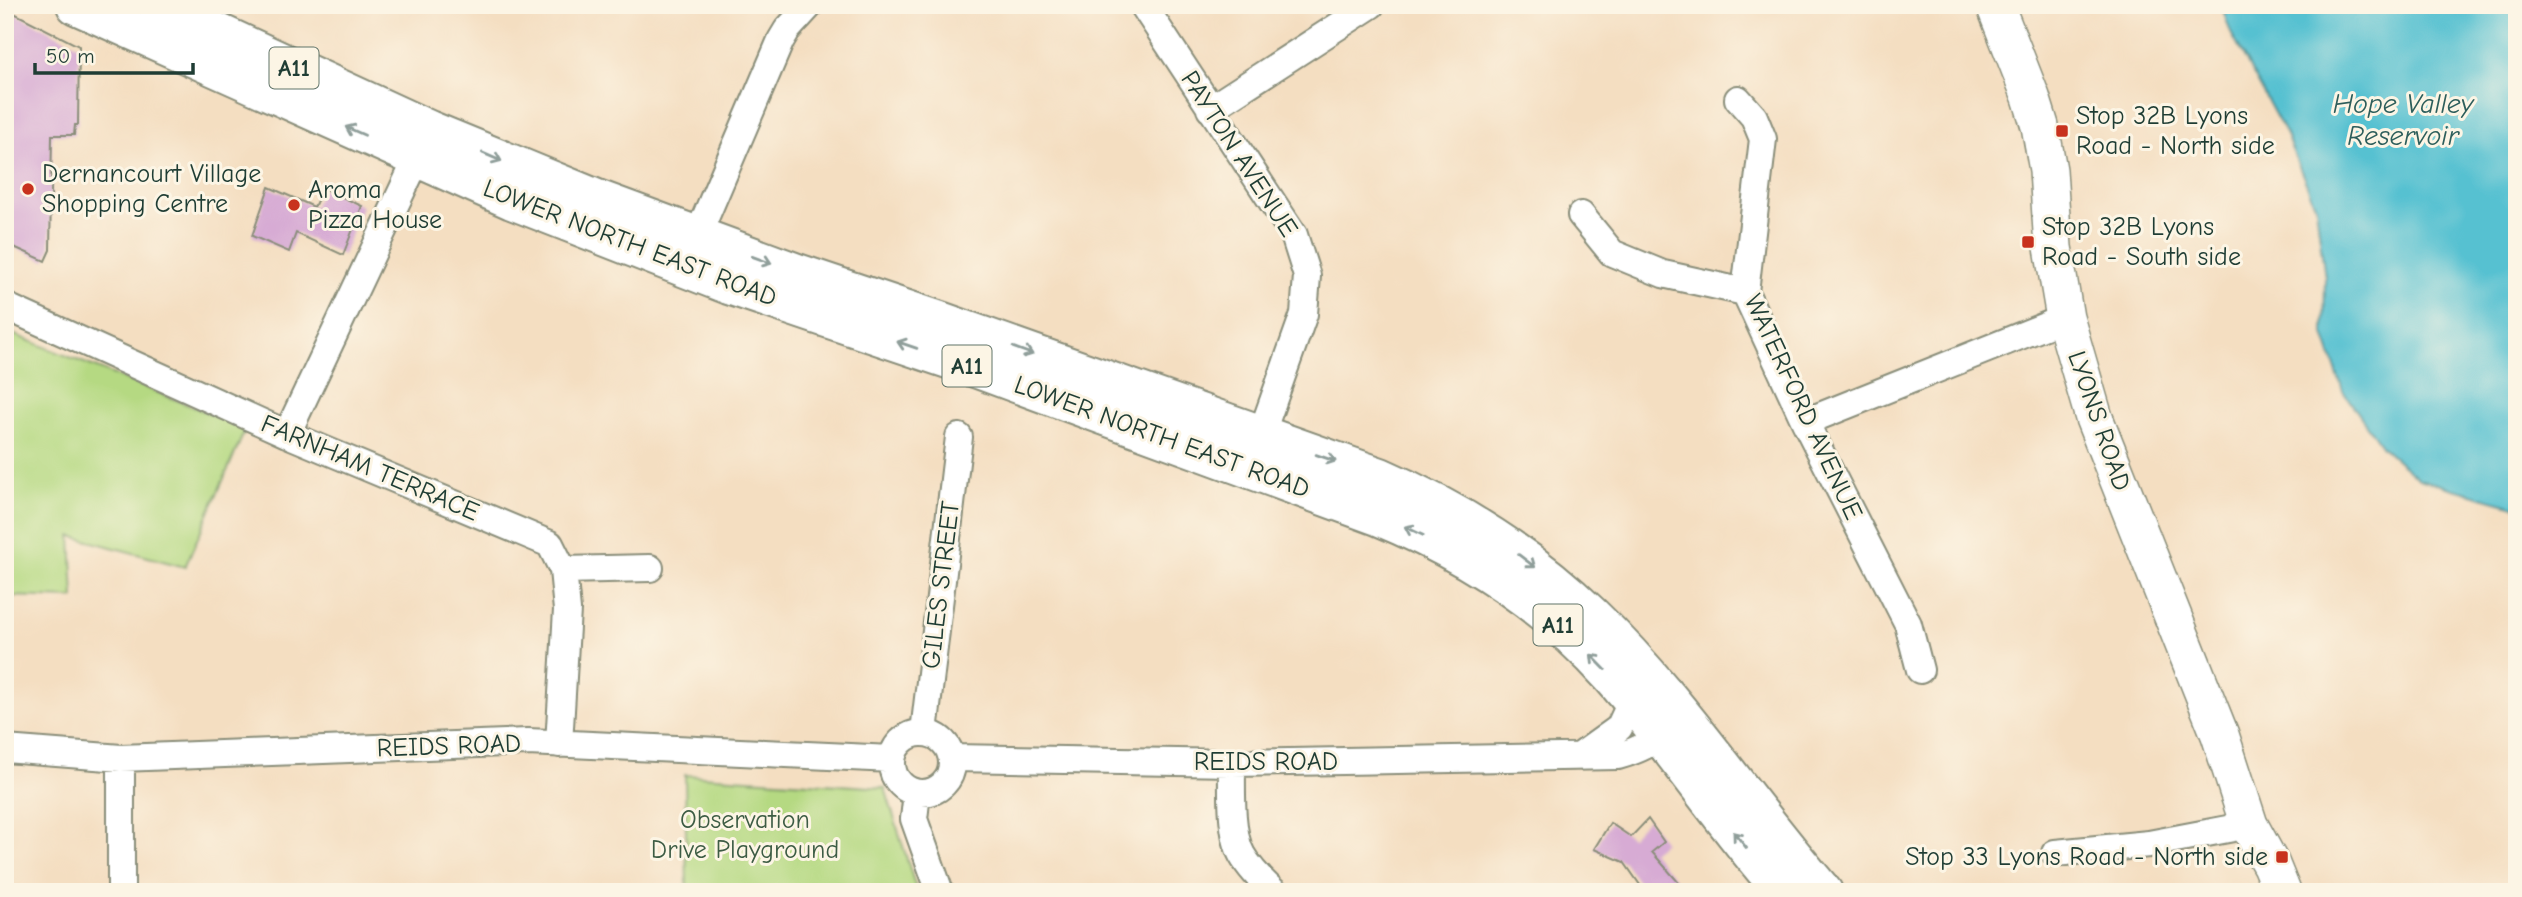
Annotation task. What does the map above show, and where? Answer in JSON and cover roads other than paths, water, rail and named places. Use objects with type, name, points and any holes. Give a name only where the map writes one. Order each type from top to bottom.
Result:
[{"type":"main road","name":"LOWER NORTH EAST ROAD","points":[[76,5],[423,145]]},
{"type":"main road","name":"LOWER NORTH EAST ROAD","points":[[158,5],[423,145],[512,200],[691,252],[967,366],[1254,453],[1398,485],[1459,516],[1509,548],[1557,584],[1623,648],[1745,846],[1784,892]]},
{"type":"main road","name":"LOWER NORTH EAST ROAD","points":[[1254,453],[1467,559],[1512,588],[1566,631],[1632,700],[1673,728],[1823,892]]},
{"type":"street","name":"PAYTON AVENUE","points":[[1143,5],[1294,236],[1307,276],[1304,314],[1254,453]]},
{"type":"street","points":[[1210,109],[1371,5]]},
{"type":"street","name":"LYONS ROAD","points":[[1994,5],[2040,126],[2048,170],[2053,247],[2065,318],[2094,418],[2220,735],[2249,825],[2257,892]]},
{"type":"street","points":[[691,252],[782,40],[805,7]]},
{"type":"street","name":"WATERFORD AVENUE","points":[[1738,99],[1754,117],[1763,139],[1745,292],[1805,422],[1908,624],[1920,670]]},
{"type":"street","points":[[287,434],[423,145]]},
{"type":"street","points":[[1581,215],[1612,253],[1663,274],[1745,292]]},
{"type":"street","name":"FARNHAM TERRACE","points":[[5,306],[287,434],[550,544],[563,570],[567,610],[559,744]]},
{"type":"street","points":[[1805,422],[2065,318]]},
{"type":"street","name":"GILES STREET","points":[[924,732],[959,438]]},
{"type":"street","points":[[563,570],[650,568]]},
{"type":"street","points":[[1580,756],[1619,728],[1632,700]]},
{"type":"street","name":"REIDS ROAD","points":[[952,758],[1232,763],[1618,756],[1633,751],[1673,728]]},
{"type":"street","points":[[924,732],[939,737],[947,744],[952,758],[949,778],[942,786],[933,792],[917,793],[898,781],[893,772],[892,759],[895,749],[904,738],[924,732]]},
{"type":"street","name":"REIDS ROAD","points":[[5,749],[121,758],[528,742],[892,759]]},
{"type":"street","points":[[121,758],[121,892]]},
{"type":"street","points":[[1232,763],[1233,818],[1240,853],[1274,892]]},
{"type":"street","points":[[917,793],[914,819],[940,892]]},
{"type":"street","points":[[2054,853],[2150,844],[2249,825]]},
{"type":"street","name":"LYONS ROAD","points":[[2249,825],[2271,864],[2282,892]]},
{"type":"water","name":"Hope Valley Reservoir","points":[[2221,5],[2517,5],[2517,507],[2419,479],[2382,447],[2343,391],[2324,334],[2325,278],[2316,207],[2286,135],[2231,33]]},
{"type":"place","name":"Stop 32B Lyons Road - North side","points":[[2062,131]]},
{"type":"place","name":"Dernancourt Village Shopping Centre","points":[[28,189]]},
{"type":"place","name":"Aroma Pizza House","points":[[294,205]]},
{"type":"place","name":"Stop 32B Lyons Road - South side","points":[[2028,242]]},
{"type":"place","name":"Stop 33 Lyons Road - North side","points":[[2282,857]]},
{"type":"park label","name":"Observation Drive Playground","points":[[745,835]]}]
